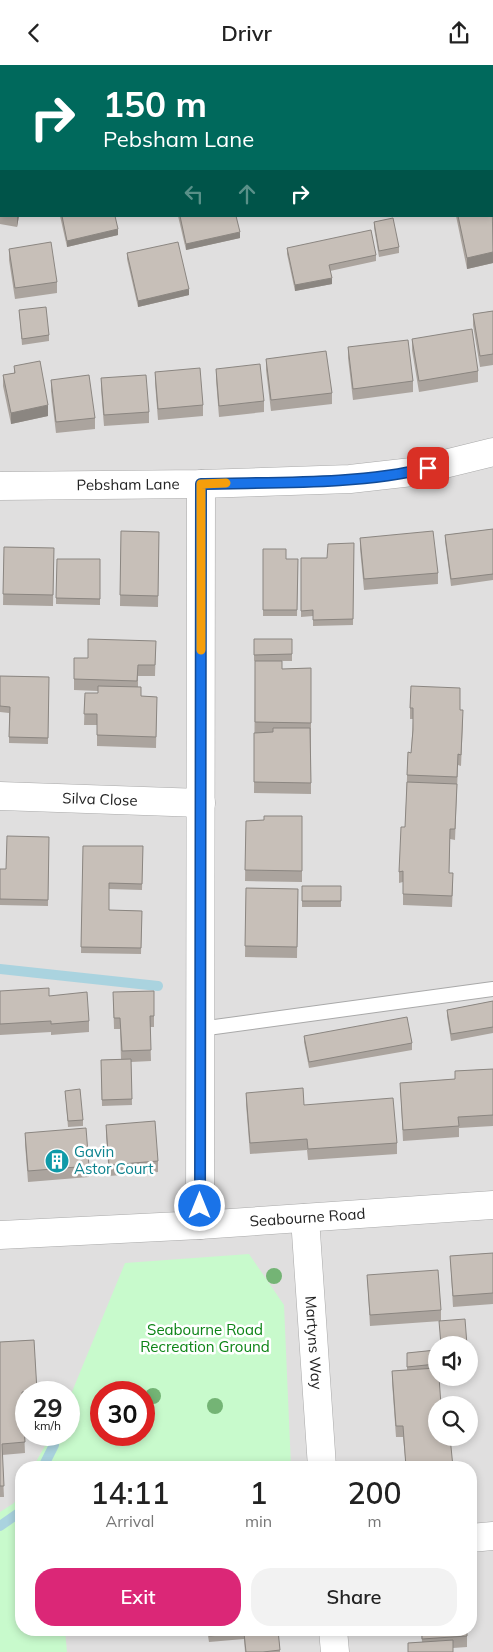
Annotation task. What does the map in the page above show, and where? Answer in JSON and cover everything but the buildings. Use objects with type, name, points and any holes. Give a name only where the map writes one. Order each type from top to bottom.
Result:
[{"type":"street","name":"Pebsham Lane","points":[[0,486],[201,484],[350,479],[412,472],[493,452]]},
{"type":"street","points":[[200,1225],[201,484]]},
{"type":"street","name":"Silva Close","points":[[0,797],[201,803]]},
{"type":"street","name":"Seabourne Road","points":[[0,1235],[200,1225],[493,1205]]},
{"type":"street","name":"Martyns Way","points":[[305,1218],[322,1461]]},
{"type":"street","points":[[477,1537],[493,1536]]},
{"type":"street","points":[[334,1636],[335,1652]]},
{"type":"lane","points":[[200,1029],[493,989]]},
{"type":"shaded area","points":[[0,217],[493,217],[493,1652],[0,1652]]},
{"type":"green space","name":"Seabourne Road Recreation Ground","points":[[249,1254],[284,1305],[291,1461],[36,1461],[45,1446],[80,1446],[80,1381],[76,1381],[125,1263]]},
{"type":"green space","points":[[15,1501],[15,1636],[66,1636],[67,1652],[0,1652],[0,1512]]},
{"type":"waterway","points":[[0,969],[158,986]]},
{"type":"waterway","points":[[46,1461],[54,1446]]},
{"type":"waterway","points":[[0,1526],[15,1516]]},
{"type":"slow traffic","points":[[201,650],[201,484],[226,483]]},
{"type":"place","name":"Gavin Astor Court","points":[[57,1161]]},
{"type":"route","points":[[200,1206],[201,484],[350,479],[412,472],[428,468]]}]
